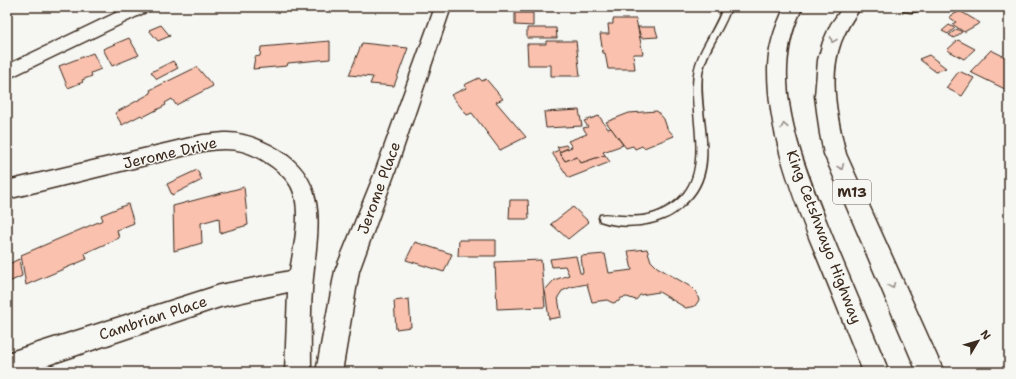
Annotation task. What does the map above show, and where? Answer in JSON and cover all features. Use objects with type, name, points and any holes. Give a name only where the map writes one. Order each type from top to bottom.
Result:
[{"type":"highway","name":"King Cetshwayo Highway","points":[[794,7],[787,20],[780,43],[777,70],[787,141],[808,203],[876,372]]},
{"type":"highway","name":"M13","points":[[852,7],[840,23],[829,49],[824,75],[826,119],[835,154],[931,372]]},
{"type":"street","points":[[7,73],[142,7]]},
{"type":"street","name":"Jerome Place","points":[[329,372],[347,272],[384,175],[443,7]]},
{"type":"street","name":"Jerome Drive","points":[[7,190],[203,142],[223,140],[236,141],[250,145],[279,160],[294,174],[303,189],[307,213],[306,240],[301,279],[298,372]]},
{"type":"street","name":"Cambrian Place","points":[[7,366],[220,296],[301,279]]},
{"type":"lane","points":[[604,218],[619,221],[634,221],[664,215],[675,207],[695,186],[701,171],[701,127],[698,98],[698,74],[703,56],[719,30],[727,7]]},
{"type":"building","points":[[960,11],[980,23],[964,32],[952,24],[956,22],[949,17]]},
{"type":"building","points":[[515,13],[533,13],[533,26],[515,25]]},
{"type":"building","points":[[613,19],[636,19],[643,54],[633,54],[635,69],[608,69],[605,53],[603,53],[600,34],[609,34],[608,24],[613,24]]},
{"type":"building","points":[[161,25],[170,36],[158,41],[149,30]]},
{"type":"building","points":[[949,25],[955,28],[948,34],[942,31]]},
{"type":"building","points":[[638,27],[655,27],[658,37],[641,38]]},
{"type":"building","points":[[527,28],[556,28],[557,38],[527,38]]},
{"type":"building","points":[[957,29],[962,32],[954,38],[949,35]]},
{"type":"building","points":[[129,38],[139,55],[112,66],[103,49]]},
{"type":"building","points":[[958,40],[975,49],[964,59],[947,50]]},
{"type":"building","points":[[330,41],[330,59],[288,63],[287,66],[253,69],[255,57],[260,56],[261,47]]},
{"type":"building","points":[[546,41],[576,41],[580,76],[551,76],[551,65],[528,65],[527,44],[546,44]]},
{"type":"building","points":[[362,43],[408,48],[394,86],[370,84],[373,77],[349,75]]},
{"type":"building","points":[[991,50],[1009,59],[1009,91],[970,72]]},
{"type":"building","points":[[93,53],[101,69],[91,73],[92,76],[82,80],[83,82],[68,88],[59,66]]},
{"type":"building","points":[[929,55],[946,68],[936,72],[919,59]]},
{"type":"building","points":[[173,61],[178,68],[157,79],[151,72]]},
{"type":"building","points":[[197,67],[213,86],[176,105],[172,99],[165,103],[166,105],[143,117],[141,115],[122,125],[115,113],[151,93],[150,90]]},
{"type":"building","points":[[959,71],[974,78],[962,96],[946,88]]},
{"type":"building","points":[[479,78],[482,81],[486,79],[503,99],[496,102],[526,137],[500,150],[472,113],[467,115],[451,95],[466,88],[464,85]]},
{"type":"building","points":[[579,110],[582,126],[546,128],[544,112]]},
{"type":"building","points":[[657,111],[664,119],[667,128],[674,136],[644,148],[642,146],[635,149],[633,146],[626,148],[606,122],[629,113]]},
{"type":"building","points":[[599,116],[608,129],[611,128],[623,145],[603,152],[605,155],[581,163],[577,157],[565,161],[559,152],[572,147],[568,141],[587,134],[583,128],[588,127],[584,121]]},
{"type":"building","points":[[566,145],[568,148],[559,152],[565,161],[577,157],[581,163],[605,155],[610,162],[569,178],[552,153],[559,150],[557,147]]},
{"type":"building","points":[[197,170],[202,180],[172,195],[167,184]]},
{"type":"building","points":[[244,187],[248,225],[220,233],[219,218],[201,223],[202,243],[174,251],[173,206]]},
{"type":"building","points":[[510,200],[528,200],[529,219],[509,219]]},
{"type":"building","points":[[128,204],[134,223],[117,230],[119,238],[85,253],[87,259],[26,285],[21,255],[103,220],[101,215]]},
{"type":"building","points":[[573,207],[589,222],[568,239],[551,224]]},
{"type":"building","points":[[459,240],[496,240],[496,256],[458,256]]},
{"type":"building","points":[[415,242],[452,254],[444,272],[406,260]]},
{"type":"building","points":[[647,249],[651,261],[657,267],[691,287],[696,292],[699,300],[695,306],[686,308],[659,292],[640,295],[636,300],[627,297],[621,298],[619,301],[613,303],[607,300],[592,302],[587,284],[571,287],[562,291],[558,297],[561,317],[549,319],[545,290],[554,280],[569,275],[565,266],[552,267],[550,259],[576,256],[580,273],[583,273],[581,256],[605,254],[609,273],[632,270],[628,251]]},
{"type":"building","points":[[19,259],[22,276],[7,283],[7,265]]},
{"type":"building","points":[[541,260],[545,307],[497,309],[495,262]]},
{"type":"building","points":[[409,299],[411,327],[396,329],[394,301]]}]
